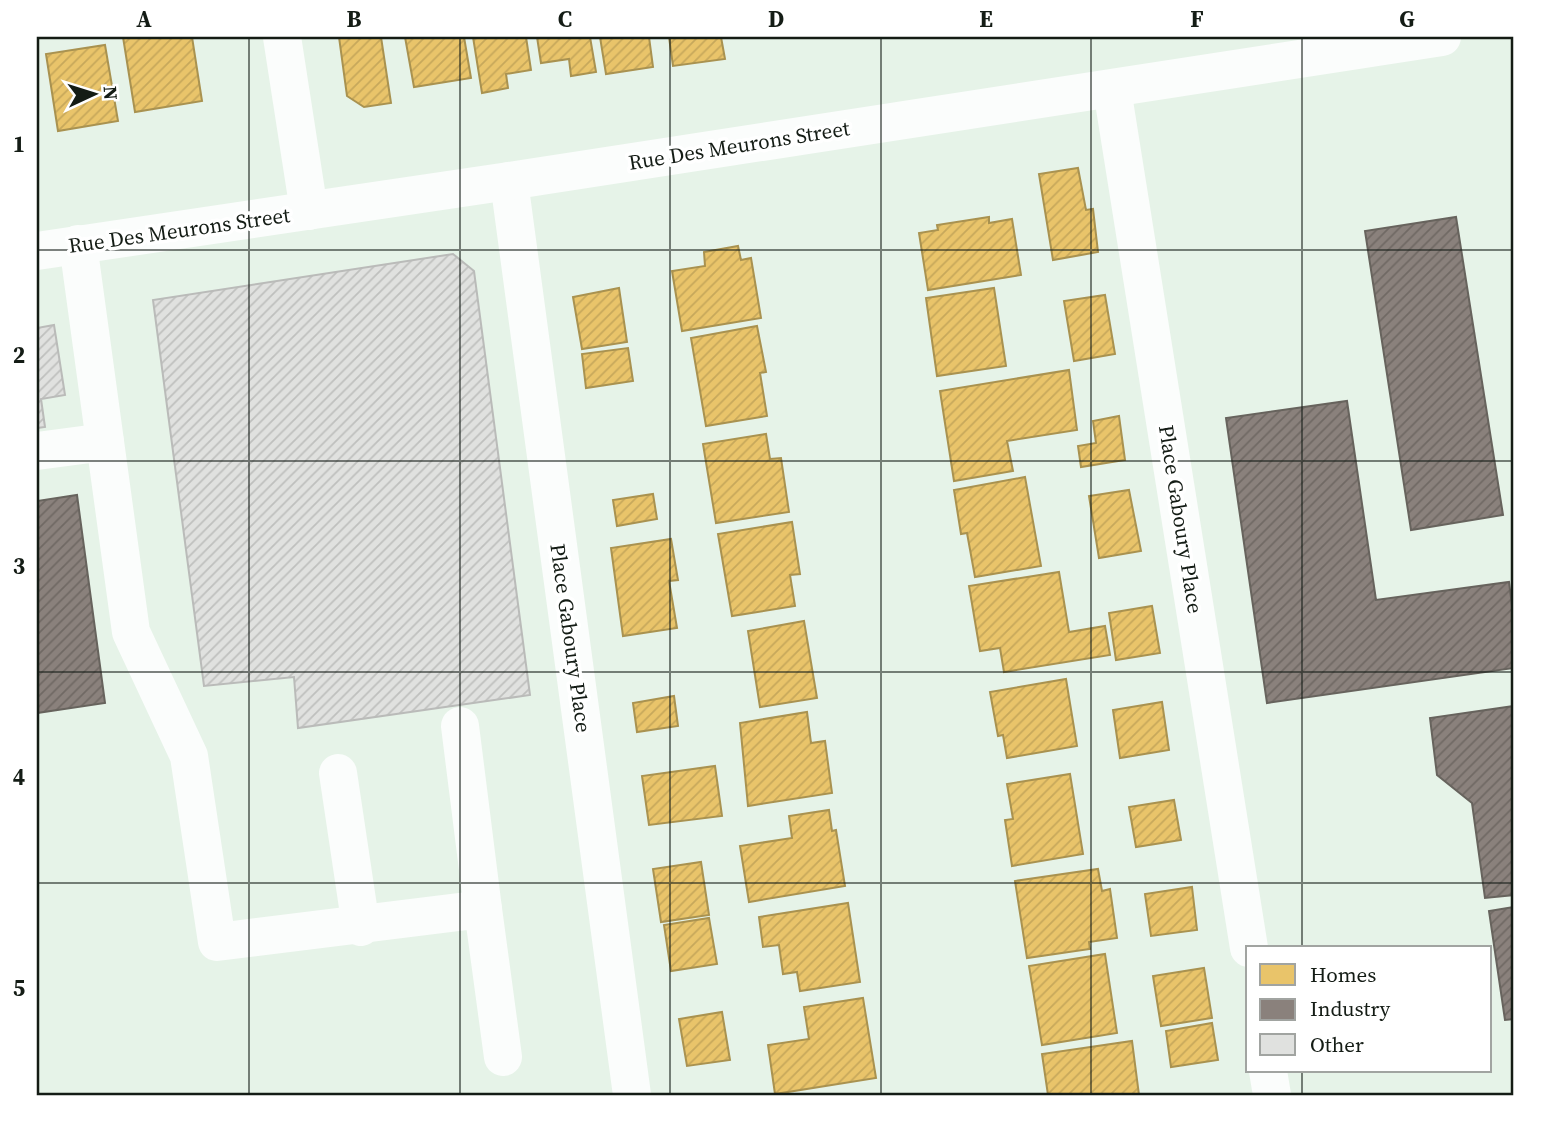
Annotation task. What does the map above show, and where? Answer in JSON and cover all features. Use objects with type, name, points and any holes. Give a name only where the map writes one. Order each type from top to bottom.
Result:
[{"type":"street","points":[[282,37],[309,211]]},
{"type":"street","name":"Rue Des Meurons Street","points":[[37,251],[1442,37]]},
{"type":"street","name":"Place Gaboury Place","points":[[1112,89],[1249,946]]},
{"type":"street","name":"Place Gaboury Place","points":[[509,181],[632,1095]]},
{"type":"street","points":[[78,244],[131,632],[189,756],[217,942],[361,927],[483,909]]},
{"type":"street","points":[[37,451],[105,442]]},
{"type":"street","points":[[460,726],[503,1057]]},
{"type":"street","points":[[338,773],[361,927]]},
{"type":"street","points":[[1268,1072],[1272,1095]]},
{"type":"building: Homes","points":[[123,37],[192,37],[202,101],[135,112]]},
{"type":"building: Homes","points":[[339,37],[381,37],[391,103],[364,107],[347,96]]},
{"type":"building: Homes","points":[[405,37],[464,37],[471,78],[414,87]]},
{"type":"building: Homes","points":[[473,37],[526,37],[531,70],[506,74],[508,88],[482,93]]},
{"type":"building: Homes","points":[[537,37],[590,37],[596,72],[571,76],[569,59],[541,63]]},
{"type":"building: Homes","points":[[600,37],[649,37],[653,67],[606,74]]},
{"type":"building: Homes","points":[[669,37],[721,37],[725,59],[673,66]]},
{"type":"building: Homes","points":[[105,45],[118,121],[58,131],[46,54]]},
{"type":"building: Homes","points":[[1078,168],[1086,210],[1093,209],[1098,252],[1053,260],[1039,174]]},
{"type":"building: Homes","points":[[989,217],[989,223],[1012,219],[1021,275],[928,290],[919,233],[938,230],[937,225]]},
{"type":"building: Homes","points":[[738,246],[741,260],[751,258],[761,318],[682,331],[672,271],[705,266],[704,252]]},
{"type":"building: Homes","points":[[619,288],[627,342],[582,349],[573,297]]},
{"type":"building: Homes","points":[[994,288],[1006,366],[937,376],[926,298]]},
{"type":"building: Homes","points":[[1105,295],[1115,354],[1074,361],[1064,301]]},
{"type":"building: Homes","points":[[757,326],[766,372],[760,373],[767,416],[706,426],[691,338]]},
{"type":"building: Homes","points":[[628,348],[633,381],[586,388],[582,354]]},
{"type":"building: Homes","points":[[1069,370],[1077,430],[1007,441],[1013,471],[954,481],[940,391]]},
{"type":"building: Homes","points":[[1119,416],[1125,460],[1081,467],[1078,446],[1096,443],[1093,421]]},
{"type":"building: Homes","points":[[766,434],[770,459],[781,458],[789,512],[716,523],[703,444]]},
{"type":"building: Homes","points":[[1025,477],[1041,566],[975,577],[967,533],[961,534],[954,490]]},
{"type":"building: Homes","points":[[1129,490],[1141,551],[1099,558],[1089,496]]},
{"type":"building: Homes","points":[[653,494],[657,519],[617,526],[613,500]]},
{"type":"building: Homes","points":[[792,522],[800,574],[790,575],[795,606],[732,616],[718,534]]},
{"type":"building: Homes","points":[[671,539],[678,580],[669,581],[677,628],[623,636],[611,548]]},
{"type":"building: Homes","points":[[1059,572],[1069,632],[1105,626],[1110,655],[1004,672],[1000,648],[980,651],[969,586]]},
{"type":"building: Homes","points":[[1152,606],[1160,653],[1116,660],[1109,613]]},
{"type":"building: Homes","points":[[804,621],[817,698],[760,707],[748,631]]},
{"type":"building: Homes","points":[[1066,679],[1077,746],[1007,758],[1003,735],[998,736],[990,692]]},
{"type":"building: Homes","points":[[674,696],[678,726],[637,732],[633,703]]},
{"type":"building: Homes","points":[[1162,702],[1169,750],[1120,758],[1113,710]]},
{"type":"building: Homes","points":[[807,712],[811,743],[825,741],[832,793],[748,806],[740,723]]},
{"type":"building: Homes","points":[[715,766],[722,816],[649,825],[642,776]]},
{"type":"building: Homes","points":[[1070,774],[1083,854],[1012,866],[1005,820],[1013,819],[1007,784]]},
{"type":"building: Homes","points":[[1174,800],[1181,840],[1136,847],[1129,807]]},
{"type":"building: Homes","points":[[829,810],[832,831],[836,830],[845,886],[749,902],[740,846],[792,838],[789,816]]},
{"type":"building: Homes","points":[[701,862],[709,915],[661,922],[653,869]]},
{"type":"building: Homes","points":[[1098,869],[1102,891],[1110,889],[1117,938],[1089,942],[1090,949],[1027,958],[1015,881]]},
{"type":"building: Homes","points":[[1192,887],[1197,930],[1151,936],[1145,894]]},
{"type":"building: Homes","points":[[848,903],[860,982],[800,991],[797,972],[783,974],[779,945],[763,947],[759,917]]},
{"type":"building: Homes","points":[[709,918],[717,964],[671,971],[664,925]]},
{"type":"building: Homes","points":[[1105,954],[1117,1033],[1042,1045],[1029,966]]},
{"type":"building: Homes","points":[[1204,968],[1212,1018],[1161,1026],[1153,976]]},
{"type":"building: Homes","points":[[863,998],[876,1078],[775,1094],[768,1045],[809,1039],[804,1007]]},
{"type":"building: Homes","points":[[722,1012],[730,1060],[687,1066],[679,1019]]},
{"type":"building: Homes","points":[[1212,1023],[1218,1060],[1171,1067],[1166,1031]]},
{"type":"building: Homes","points":[[1132,1041],[1139,1095],[1048,1095],[1042,1054]]},
{"type":"building: Industry","points":[[1456,217],[1503,515],[1411,530],[1365,231]]},
{"type":"building: Industry","points":[[1347,401],[1376,600],[1509,582],[1514,621],[1514,668],[1267,703],[1226,418]]},
{"type":"building: Industry","points":[[77,495],[105,703],[37,713],[37,501]]},
{"type":"building: Industry","points":[[1514,706],[1514,895],[1485,898],[1472,803],[1437,775],[1430,718]]},
{"type":"building: Industry","points":[[1514,907],[1514,1019],[1505,1020],[1489,911]]},
{"type":"building: Other","points":[[453,254],[474,271],[530,695],[298,728],[294,677],[204,686],[153,300]]},
{"type":"building: Other","points":[[54,325],[65,395],[41,399],[45,427],[37,428],[37,328]]}]
